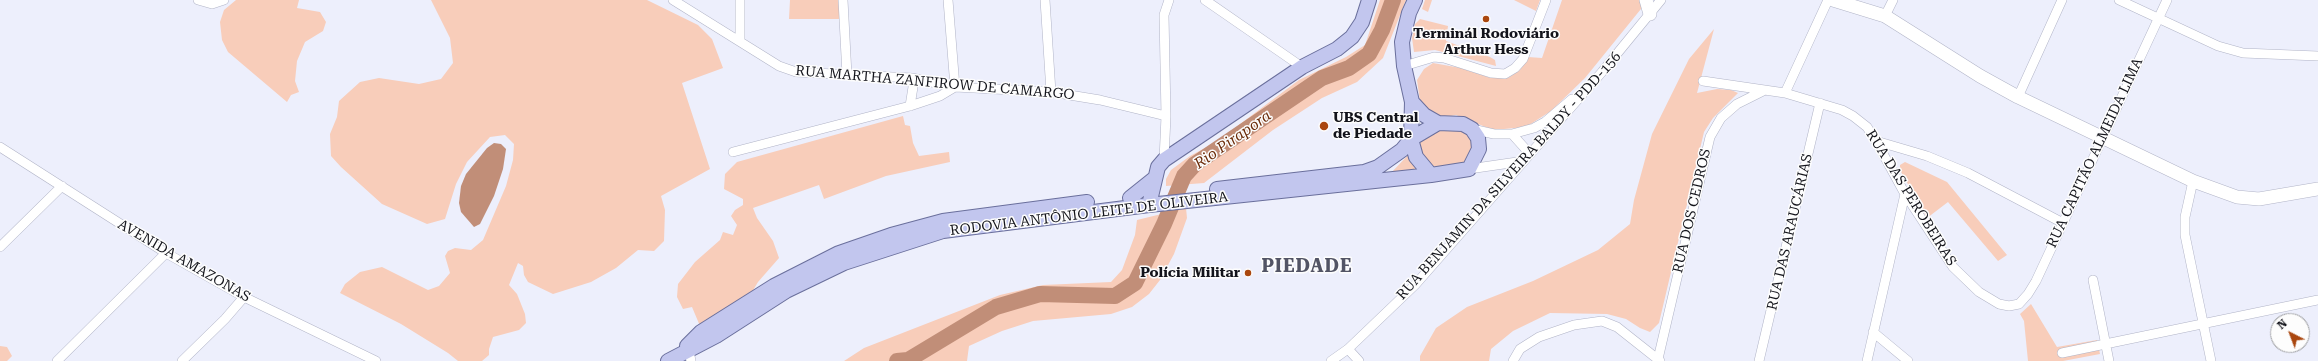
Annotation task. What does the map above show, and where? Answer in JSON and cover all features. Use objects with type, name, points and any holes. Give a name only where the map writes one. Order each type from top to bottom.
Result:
[{"type":"main road","points":[[1154,200],[1155,178],[1158,167],[1164,160],[1302,67],[1337,49],[1352,37],[1362,22],[1369,0]]},
{"type":"main road","points":[[1415,0],[1409,13],[1402,42],[1404,66],[1412,102],[1411,139],[1416,157],[1431,176]]},
{"type":"main road","points":[[1412,102],[1424,115],[1438,123],[1462,124],[1472,129],[1478,138],[1479,149],[1469,168]]},
{"type":"main road","name":"RODOVIA ANTÔNIO LEITE DE OLIVEIRA","points":[[1191,196],[1364,172],[1378,168],[1402,150],[1411,139],[1438,123]]},
{"type":"main road","points":[[1380,181],[1402,150]]},
{"type":"main road","name":"RODOVIA ANTÔNIO LEITE DE OLIVEIRA","points":[[683,354],[716,336],[786,291],[844,263],[897,244],[943,231],[1154,200],[1431,176],[1469,168]]},
{"type":"main road","points":[[1130,198],[1155,178]]},
{"type":"main road","name":"RODOVIA ANTÔNIO LEITE DE OLIVEIRA","points":[[683,354],[701,332],[774,286],[839,253],[891,235],[943,221],[988,214],[1130,198],[1154,200]]},
{"type":"street","points":[[198,0],[212,4],[224,0]]},
{"type":"street","name":"RUA MARTHA ZANFIROW DE CAMARGO","points":[[673,0],[740,40],[779,66],[796,72],[912,78],[955,87],[1051,92],[1100,100],[1166,116]]},
{"type":"street","points":[[740,0],[740,40]]},
{"type":"street","points":[[843,0],[847,75]]},
{"type":"street","points":[[733,152],[910,106],[940,96],[955,87],[948,0]]},
{"type":"street","points":[[1045,0],[1051,92]]},
{"type":"street","points":[[1164,160],[1166,116],[1164,15],[1169,0]]},
{"type":"street","points":[[1205,0],[1302,67]]},
{"type":"street","points":[[1404,66],[1434,57],[1444,58],[1491,73],[1504,74],[1515,68],[1523,59],[1546,0]]},
{"type":"street","points":[[1646,0],[1650,14]]},
{"type":"street","name":"RUA BENJAMIN DA SILVEIRA BALDY - PDD-156","points":[[1331,361],[1348,349],[1415,285],[1602,72],[1661,0]]},
{"type":"street","points":[[1785,93],[1828,0]]},
{"type":"street","points":[[1833,0],[1885,16],[1980,76],[2018,97],[2193,181],[2237,197],[2259,199],[2318,189]]},
{"type":"street","points":[[1885,16],[1893,0]]},
{"type":"street","points":[[2018,97],[2062,0]]},
{"type":"street","points":[[2119,0],[2218,46],[2243,53],[2318,56]]},
{"type":"street","name":"RUA CAPITÃO ALMEIDA LIMA","points":[[2018,304],[2028,294],[2036,281],[2167,0]]},
{"type":"street","points":[[1472,129],[1494,134],[1512,134],[1534,128],[1564,107],[1602,72]]},
{"type":"street","points":[[910,106],[913,87],[912,78]]},
{"type":"street","name":"RUA DAS PEROBEIRAS","points":[[1703,81],[1785,93],[1820,103],[1853,116],[1867,127],[1905,194],[1953,267],[1979,292],[1999,304],[2009,306],[2018,304]]},
{"type":"street","name":"RUA DOS CEDROS","points":[[1659,360],[1710,137],[1721,118],[1737,104],[1766,90]]},
{"type":"street","name":"RUA DAS ARAUCÁRIAS","points":[[1759,361],[1820,103]]},
{"type":"street","points":[[1534,128],[1549,132]]},
{"type":"street","points":[[1512,134],[1527,157]]},
{"type":"street","points":[[1876,141],[1927,156],[1968,173],[2063,223]]},
{"type":"street","name":"AVENIDA AMAZONAS","points":[[0,147],[166,254],[244,297],[376,361]]},
{"type":"street","name":"RODOVIA ANTÔNIO LEITE DE OLIVEIRA","points":[[1469,168],[1527,157]]},
{"type":"street","points":[[2193,181],[2185,217],[2185,235],[2211,361]]},
{"type":"street","points":[[0,247],[62,186]]},
{"type":"street","points":[[1867,361],[1905,194]]},
{"type":"street","points":[[57,361],[166,254]]},
{"type":"street","points":[[2093,280],[2109,361]]},
{"type":"street","points":[[182,361],[225,319],[244,297]]},
{"type":"street","points":[[2062,353],[2318,300]]},
{"type":"street","points":[[1513,361],[1520,349],[1540,337],[1574,325],[1602,321],[1616,327],[1659,360]]},
{"type":"street","points":[[1873,332],[1908,361]]},
{"type":"street","points":[[1348,349],[1358,361]]},
{"type":"shaded area","points":[[236,0],[299,0],[297,8],[320,12],[326,22],[323,31],[305,42],[297,61],[295,81],[299,92],[291,95],[287,102],[228,52],[222,40],[220,22],[224,10]]},
{"type":"shaded area","points":[[431,0],[647,0],[698,25],[712,39],[723,68],[682,83],[710,169],[661,196],[665,210],[664,241],[654,251],[638,250],[616,268],[591,282],[553,294],[528,282],[524,275],[523,266],[518,263],[509,285],[517,294],[525,314],[526,323],[519,330],[493,337],[489,349],[489,355],[482,361],[458,361],[448,353],[401,324],[340,293],[345,284],[360,272],[382,267],[428,290],[439,286],[450,273],[445,256],[448,251],[455,248],[471,250],[483,240],[506,186],[513,160],[514,144],[505,135],[490,137],[467,162],[456,184],[445,219],[427,224],[382,204],[331,156],[330,134],[337,117],[339,101],[360,82],[379,78],[419,84],[441,79],[453,63],[450,38]]},
{"type":"shaded area","points":[[790,0],[839,0],[840,19],[789,19]]},
{"type":"shaded area","points":[[1380,0],[1406,0],[1383,58],[1357,82],[1322,98],[1273,130],[1204,183],[1166,186],[1166,179],[1171,170],[1190,156],[1216,142],[1299,80],[1346,57],[1365,45]]},
{"type":"shaded area","points":[[1425,0],[1432,0],[1428,12],[1422,9]]},
{"type":"shaded area","points":[[1514,0],[1540,0],[1536,11]]},
{"type":"shaded area","points":[[1562,0],[1644,0],[1645,4],[1585,78],[1551,111],[1526,127],[1493,130],[1456,115],[1439,118],[1429,113],[1420,101],[1417,80],[1424,69],[1433,63],[1461,68],[1491,78],[1508,78],[1520,70],[1528,57],[1542,58]]},
{"type":"shaded area","points":[[1420,19],[1448,26],[1446,41],[1490,57],[1495,60],[1496,66],[1435,50],[1414,52],[1412,38],[1415,24]]},
{"type":"shaded area","points":[[1714,29],[1697,93],[1717,89],[1731,90],[1738,93],[1713,118],[1704,132],[1659,323],[1650,332],[1640,328],[1626,319],[1607,314],[1550,313],[1513,331],[1491,349],[1489,361],[1420,361],[1420,356],[1436,328],[1467,307],[1533,281],[1598,250],[1630,224],[1634,200],[1652,134],[1689,59]]},
{"type":"shaded area","points":[[903,116],[905,125],[910,126],[913,143],[919,156],[949,152],[950,162],[886,176],[824,199],[819,185],[753,208],[757,218],[773,241],[779,258],[758,282],[752,292],[700,326],[692,307],[683,309],[677,297],[678,284],[695,262],[720,240],[723,232],[733,235],[737,225],[731,216],[735,210],[743,205],[743,199],[724,189],[725,174],[737,162]]},
{"type":"shaded area","points":[[1462,128],[1474,142],[1470,159],[1461,164],[1441,167],[1430,166],[1421,157],[1420,143],[1424,135],[1430,130]]},
{"type":"shaded area","points":[[494,143],[501,144],[506,149],[503,169],[494,196],[480,224],[474,227],[461,212],[459,203],[461,186],[466,174],[487,148]]},
{"type":"shaded area","points":[[1411,152],[1422,171],[1390,174]]},
{"type":"shaded area","points":[[1905,162],[1947,182],[2007,255],[1998,261],[1948,202],[1927,218],[1900,170],[1900,165]]},
{"type":"shaded area","points":[[1186,208],[1187,218],[1174,254],[1160,280],[1149,294],[1132,307],[1111,314],[1033,321],[1002,331],[969,346],[967,361],[844,361],[864,348],[1000,295],[1043,285],[1111,282],[1122,270],[1135,235],[1137,220]]},
{"type":"shaded area","points":[[2031,304],[2057,347],[2097,340],[2100,354],[2063,361],[2028,361],[2024,321],[2020,314]]},
{"type":"shaded area","points":[[0,346],[7,347],[12,356],[7,361],[0,361]]},
{"type":"waterway","name":"Rio Pirapora","points":[[897,361],[908,360],[996,307],[1040,294],[1115,296],[1135,283],[1164,224],[1184,176],[1195,164],[1322,78],[1349,68],[1369,54],[1382,30],[1393,0]]},
{"type":"place","name":"Terminál Rodoviário Arthur Hess","points":[[1486,19]]},
{"type":"place","name":"UBS Central de Piedade","points":[[1324,126]]},
{"type":"place","name":"Polícia Militar","points":[[1248,273]]},
{"type":"district","name":"PIEDADE","points":[[1307,267]]}]
